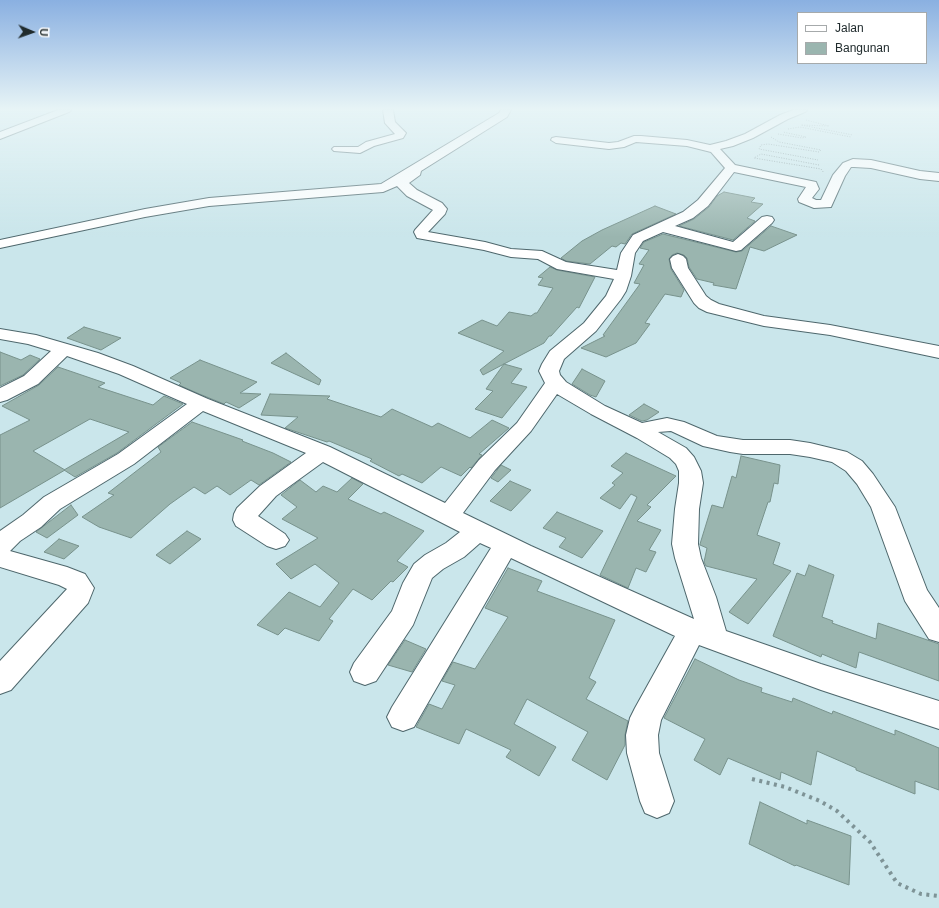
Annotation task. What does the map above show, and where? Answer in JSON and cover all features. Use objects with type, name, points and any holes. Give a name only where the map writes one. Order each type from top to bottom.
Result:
[{"type":"street","points":[[0,244],[145,213],[209,202],[380,188],[390,185],[442,152]]},
{"type":"street","points":[[717,152],[731,168],[814,186],[804,199],[809,203],[821,205],[826,204],[839,175],[847,165],[853,163],[871,164],[920,175],[939,177]]},
{"type":"street","points":[[657,801],[643,753],[644,729],[649,712],[703,635],[702,597],[688,558],[686,544],[686,509],[691,483],[690,471],[686,462],[678,454],[640,431],[598,410],[555,383],[550,371],[551,364],[558,355],[590,327],[605,311],[618,291],[628,253],[638,238],[688,215],[702,203],[731,168]]},
{"type":"street","points":[[412,171],[416,173],[403,181],[402,185],[412,193],[438,206],[440,209],[440,211],[422,230],[422,234],[511,252],[536,254],[562,266],[623,276]]},
{"type":"street","points":[[662,227],[736,247],[767,220]]},
{"type":"street","points":[[678,259],[680,268],[700,299],[705,304],[713,308],[764,321],[851,334],[939,352]]},
{"type":"street","points":[[0,334],[30,339],[80,353],[126,370],[201,403],[322,452],[506,545],[703,635],[821,677],[939,715]]},
{"type":"street","points":[[0,396],[31,380],[64,349]]},
{"type":"street","points":[[448,516],[488,466],[524,427],[555,383]]},
{"type":"street","points":[[0,546],[11,535],[32,521],[52,503],[126,459],[201,403]]},
{"type":"street","points":[[640,431],[658,425],[667,424],[677,426],[711,441],[730,446],[810,450],[839,457],[854,466],[865,478],[883,507],[914,594],[939,631]]},
{"type":"street","points":[[276,540],[245,520],[246,514],[268,491],[322,452]]},
{"type":"street","points":[[366,672],[403,617],[416,583],[424,571],[434,562],[455,550],[478,531]]},
{"type":"street","points":[[403,718],[506,545]]},
{"type":"street","points":[[0,558],[67,577],[76,581],[81,588],[78,596],[0,681]]},
{"type":"path","points":[[775,152],[818,160]]},
{"type":"path","points":[[819,165],[761,154],[754,158],[821,169],[824,174]]},
{"type":"path","points":[[752,779],[785,787],[826,804],[837,811],[870,842],[898,883],[921,894],[939,896]]},
{"type":"building","points":[[724,192],[755,198],[751,202],[763,204],[747,218],[755,221],[733,240],[679,226],[694,219],[709,207],[717,196]]},
{"type":"building","points":[[655,206],[676,214],[632,234],[625,244],[621,243],[616,247],[612,246],[590,264],[566,261],[561,258],[582,241],[602,230]]},
{"type":"building","points":[[771,226],[797,235],[764,251],[750,247],[736,289],[713,285],[714,283],[697,279],[689,267],[687,258],[684,255],[677,253],[672,255],[669,259],[671,269],[684,290],[681,297],[665,294],[645,323],[650,324],[636,343],[606,357],[581,348],[605,336],[603,335],[640,284],[634,283],[644,265],[639,264],[649,250],[640,248],[644,242],[663,234],[736,252],[742,251]]},
{"type":"building","points":[[550,267],[557,270],[595,277],[579,308],[577,307],[544,343],[483,375],[480,370],[504,351],[458,333],[482,320],[497,326],[509,312],[531,316],[537,313],[553,288],[538,285],[543,278],[538,277]]},
{"type":"building","points":[[84,327],[121,338],[101,350],[67,338]]},
{"type":"building","points":[[0,352],[21,360],[30,355],[40,359],[23,375],[0,386]]},
{"type":"building","points":[[286,353],[321,380],[319,385],[271,363]]},
{"type":"building","points":[[200,360],[257,382],[240,393],[261,394],[239,408],[226,402],[224,404],[197,393],[179,385],[181,383],[170,378]]},
{"type":"building","points":[[504,364],[522,369],[511,383],[527,387],[502,418],[475,409],[493,391],[486,389]]},
{"type":"building","points":[[58,367],[105,383],[98,387],[153,405],[164,396],[183,404],[117,453],[75,477],[64,470],[0,508],[0,435],[30,420],[2,406],[39,385]],"holes":[[[90,419],[129,432],[65,470],[33,451]]]},
{"type":"building","points":[[582,369],[605,381],[596,397],[572,384]]},
{"type":"building","points":[[270,394],[330,396],[327,399],[381,417],[392,409],[432,427],[438,423],[470,438],[492,420],[509,428],[479,454],[482,455],[471,468],[470,467],[461,476],[441,467],[422,483],[402,474],[399,476],[370,461],[372,459],[329,441],[327,442],[285,428],[298,417],[261,415]]},
{"type":"building","points":[[644,404],[659,412],[647,420],[642,421],[629,415]]},
{"type":"building","points":[[192,422],[243,440],[242,441],[291,462],[259,485],[251,480],[230,495],[217,486],[205,494],[194,487],[170,504],[131,538],[99,527],[82,517],[114,495],[108,493],[161,452],[158,447]]},
{"type":"building","points":[[626,453],[676,476],[647,505],[651,507],[637,521],[661,530],[649,550],[656,552],[646,572],[636,568],[628,588],[600,575],[637,497],[631,494],[620,509],[600,498],[615,485],[612,483],[623,473],[611,466]]},
{"type":"building","points":[[741,456],[780,465],[778,484],[774,483],[770,502],[768,502],[757,535],[780,543],[773,564],[791,571],[748,624],[729,612],[757,579],[706,566],[704,562],[707,548],[700,545],[712,505],[723,508],[732,476],[736,478]]},
{"type":"building","points":[[501,465],[511,470],[498,482],[491,478]]},
{"type":"building","points":[[352,478],[363,484],[348,499],[381,514],[384,512],[424,531],[397,561],[408,567],[372,600],[353,589],[329,619],[333,621],[319,641],[285,628],[278,635],[257,625],[289,592],[320,607],[339,583],[315,564],[291,579],[276,564],[318,538],[282,519],[297,507],[281,495],[300,480],[316,492],[323,486],[337,492]]},
{"type":"building","points":[[510,481],[531,490],[511,511],[490,501]]},
{"type":"building","points":[[71,505],[78,515],[47,538],[36,532]]},
{"type":"building","points":[[557,512],[603,531],[582,558],[559,547],[566,538],[543,528]]},
{"type":"building","points":[[187,531],[201,539],[170,564],[156,555]]},
{"type":"building","points":[[59,539],[79,546],[64,559],[44,552]]},
{"type":"building","points":[[809,565],[834,575],[822,617],[833,621],[832,623],[876,639],[878,623],[939,644],[939,681],[859,652],[856,668],[822,654],[821,657],[773,636],[797,573],[805,576]]},
{"type":"building","points":[[508,568],[542,581],[537,591],[615,620],[589,678],[596,682],[586,699],[628,721],[625,735],[625,745],[607,780],[572,760],[588,732],[527,699],[514,724],[556,747],[539,776],[506,757],[511,750],[466,729],[459,744],[416,727],[429,704],[442,709],[455,685],[442,681],[453,662],[475,669],[508,617],[485,608]]},
{"type":"building","points":[[405,640],[426,649],[412,672],[388,665]]},
{"type":"building","points":[[695,659],[739,680],[762,688],[761,692],[792,702],[793,698],[832,714],[833,711],[895,735],[895,730],[939,748],[939,790],[915,781],[915,794],[856,770],[856,768],[817,751],[811,785],[781,772],[780,780],[728,758],[720,775],[694,760],[705,739],[664,718]]},
{"type":"building","points":[[760,802],[807,824],[807,820],[851,836],[849,885],[796,865],[795,866],[749,844]]}]
